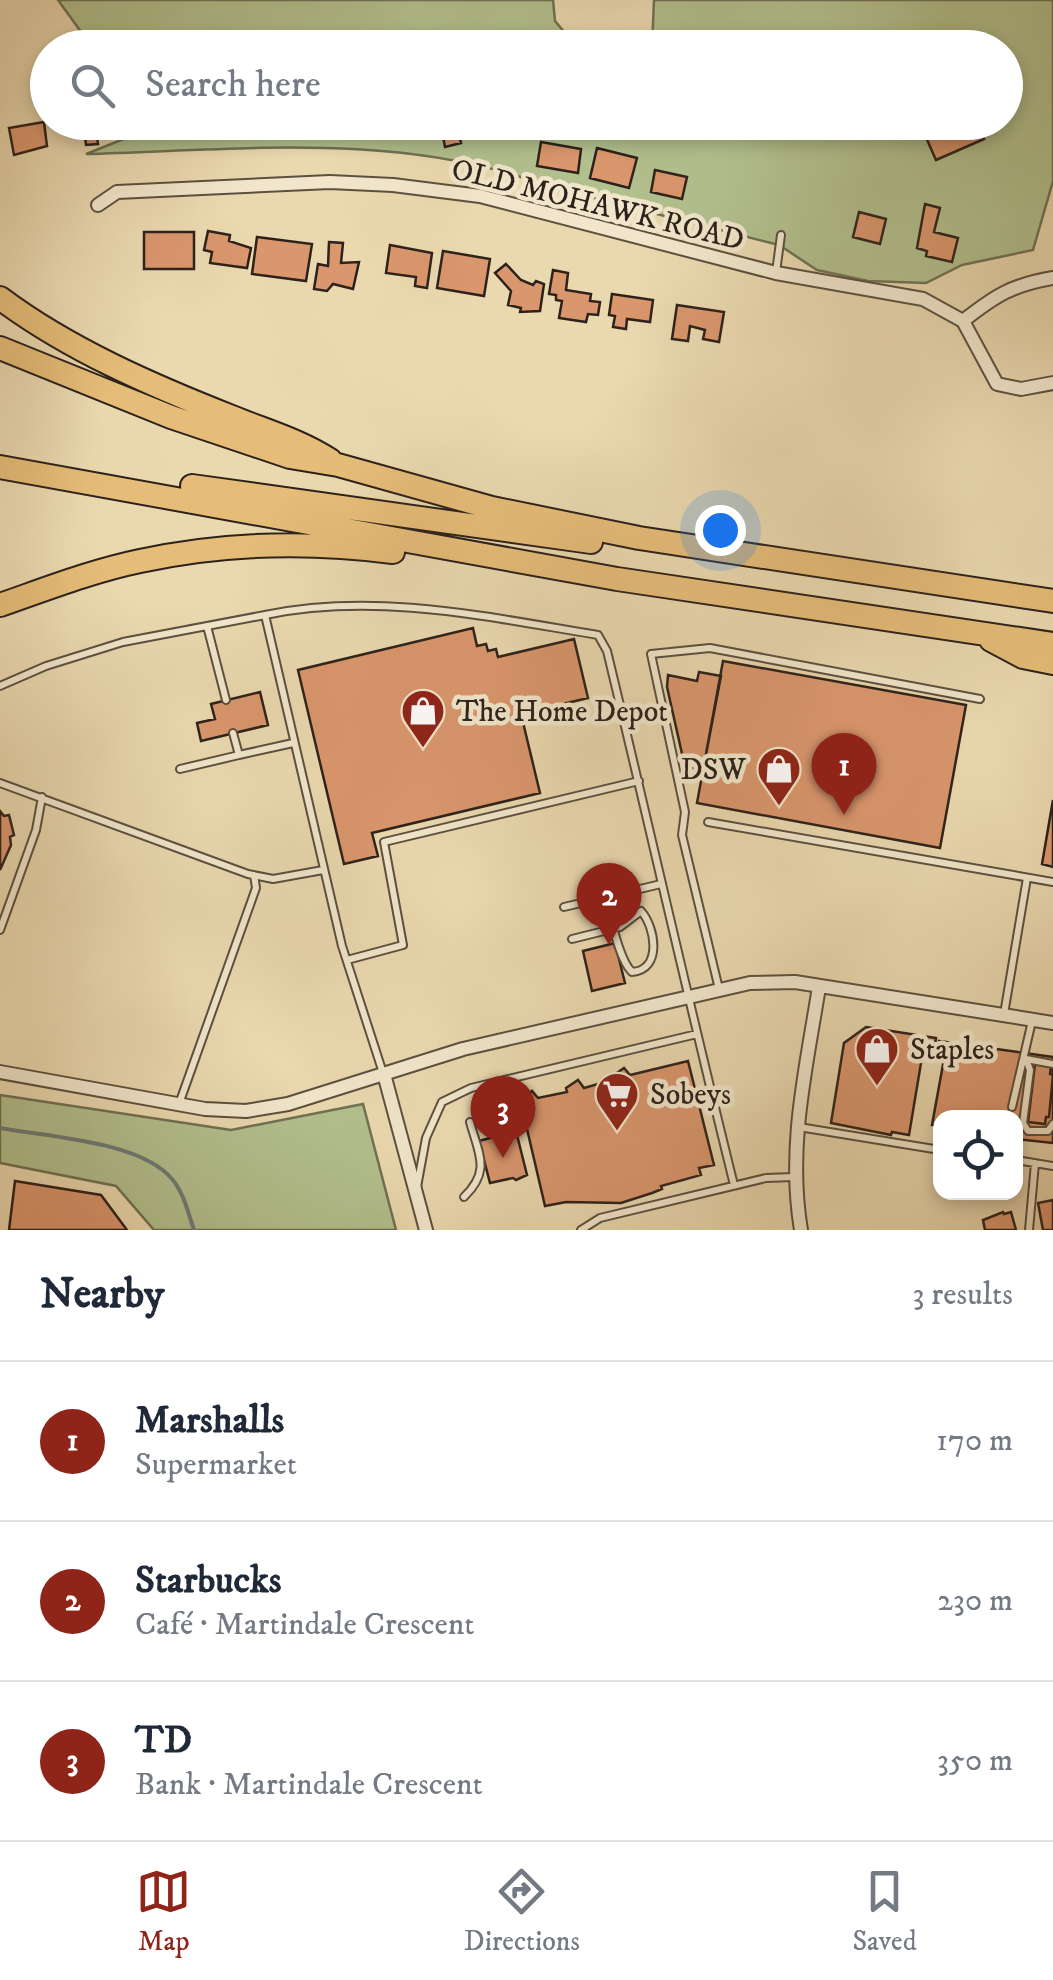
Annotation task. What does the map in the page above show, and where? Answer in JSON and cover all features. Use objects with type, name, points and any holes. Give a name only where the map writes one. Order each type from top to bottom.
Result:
[{"type":"highway","points":[[0,298],[129,373],[304,443],[338,465]]},
{"type":"highway","points":[[0,348],[170,418],[290,457],[338,465],[492,508],[639,538],[1053,602]]},
{"type":"highway","points":[[0,452],[205,488],[588,542],[639,538]]},
{"type":"highway","points":[[0,467],[617,578],[1053,644]]},
{"type":"highway","points":[[0,605],[137,561],[249,546],[300,544],[378,550],[617,578]]},
{"type":"highway","points":[[979,634],[1023,657],[1053,664]]},
{"type":"street","name":"OLD MOHAWK ROAD","points":[[98,205],[117,192],[146,189],[330,182],[480,196],[776,273],[923,299],[964,320]]},
{"type":"street","points":[[1053,278],[1017,284],[964,320],[998,384],[1022,388],[1053,383]]},
{"type":"street","points":[[0,1072],[178,1104],[246,1110],[288,1104],[463,1049],[750,982],[819,987],[1053,1024]]},
{"type":"street","points":[[801,1230],[794,1177],[796,1127],[819,987]]},
{"type":"street","points":[[384,1074],[426,1230]]},
{"type":"lane","points":[[776,273],[781,235]]},
{"type":"lane","points":[[0,686],[46,666],[123,642],[301,608],[367,604],[482,616],[598,635],[607,652],[734,1186]]},
{"type":"lane","points":[[264,616],[323,870],[384,1074]]},
{"type":"lane","points":[[208,626],[226,700]]},
{"type":"lane","points":[[719,989],[682,835],[685,812],[651,654],[710,648],[980,699]]},
{"type":"lane","points":[[234,733],[238,755]]},
{"type":"lane","points":[[180,769],[294,743]]},
{"type":"lane","points":[[347,960],[403,946],[384,842],[638,781]]},
{"type":"lane","points":[[0,784],[254,875],[273,879],[323,870]]},
{"type":"lane","points":[[0,930],[36,830],[42,797]]},
{"type":"lane","points":[[708,822],[1053,882]]},
{"type":"lane","points":[[178,1104],[256,888],[254,875]]},
{"type":"lane","points":[[1004,1016],[1027,878]]},
{"type":"lane","points":[[564,907],[662,884]]},
{"type":"lane","points":[[572,939],[614,929],[641,912],[648,920],[653,955],[641,972],[626,968],[614,929],[606,897]]},
{"type":"lane","points":[[1012,1107],[1018,1073],[1026,1060],[1032,1020]]},
{"type":"lane","points":[[417,1190],[426,1138],[442,1102],[471,1088],[696,1034]]},
{"type":"lane","points":[[1026,1060],[1053,1064]]},
{"type":"lane","points":[[1026,1060],[1030,1070],[1023,1123],[1028,1132],[1040,1134],[1053,1124]]},
{"type":"lane","points":[[464,1198],[482,1173],[470,1122]]},
{"type":"lane","points":[[796,1127],[933,1149]]},
{"type":"lane","points":[[1023,1161],[1053,1166]]},
{"type":"lane","points":[[1029,1230],[1034,1163]]},
{"type":"lane","points":[[580,1230],[600,1218],[734,1186],[794,1177]]},
{"type":"green space","points":[[58,0],[553,0],[555,21],[563,30],[80,30]]},
{"type":"green space","points":[[654,0],[1053,0],[1053,181],[1033,250],[962,265],[926,283],[868,281],[817,270],[779,245],[435,157],[319,148],[86,154],[121,140],[1023,140],[1023,30],[653,30]]},
{"type":"green space","points":[[0,1095],[231,1130],[363,1104],[396,1230],[154,1230],[116,1186],[0,1163]]},
{"type":"building","points":[[30,124],[30,140],[46,140],[47,146],[14,155],[9,128]]},
{"type":"building","points":[[444,140],[460,140],[461,143],[445,147]]},
{"type":"building","points":[[927,140],[982,140],[936,160]]},
{"type":"building","points":[[541,142],[581,149],[578,173],[537,166]]},
{"type":"building","points":[[597,148],[637,158],[629,188],[590,178]]},
{"type":"building","points":[[655,170],[687,177],[682,199],[651,192]]},
{"type":"building","points":[[925,204],[940,208],[934,232],[958,238],[952,262],[926,256],[927,251],[917,248]]},
{"type":"building","points":[[859,212],[886,219],[880,244],[853,237]]},
{"type":"building","points":[[208,231],[230,235],[229,241],[251,248],[247,268],[210,263],[212,252],[204,250]]},
{"type":"building","points":[[144,232],[194,232],[194,269],[144,269]]},
{"type":"building","points":[[257,237],[312,244],[306,281],[252,274]]},
{"type":"building","points":[[329,242],[343,243],[341,263],[359,262],[353,289],[333,284],[327,291],[314,289],[318,264],[328,266]]},
{"type":"building","points":[[390,245],[432,253],[427,288],[415,286],[416,277],[386,273]]},
{"type":"building","points":[[443,251],[490,259],[484,296],[437,288]]},
{"type":"building","points":[[506,264],[521,280],[544,284],[540,311],[520,312],[521,308],[508,305],[511,291],[495,273]]},
{"type":"building","points":[[553,270],[568,273],[566,290],[591,294],[590,301],[600,302],[598,315],[588,314],[586,322],[559,318],[562,301],[549,294]]},
{"type":"building","points":[[612,294],[653,300],[650,322],[627,319],[626,329],[613,327],[615,316],[609,315]]},
{"type":"building","points":[[677,305],[724,312],[719,342],[703,339],[705,330],[690,326],[688,341],[672,339]]},
{"type":"building","name":"The Home Depot","points":[[473,628],[477,646],[486,644],[488,651],[496,649],[498,657],[574,639],[588,698],[521,714],[540,793],[372,833],[378,856],[344,864],[298,670]]},
{"type":"building","points":[[723,661],[966,705],[940,848],[697,803]]},
{"type":"building","points":[[699,672],[721,676],[703,770],[685,767],[667,687],[668,675],[697,681]]},
{"type":"building","points":[[260,692],[268,725],[201,741],[197,723],[215,719],[211,704]]},
{"type":"building","points":[[1053,800],[1053,867],[1042,864]]},
{"type":"building","points":[[0,811],[9,815],[14,835],[0,870]]},
{"type":"building","points":[[615,943],[625,983],[592,991],[583,951]]},
{"type":"building","name":"Staples","points":[[866,1027],[936,1038],[934,1051],[923,1051],[909,1135],[831,1123],[844,1043]]},
{"type":"building","points":[[939,1041],[1053,1057],[1053,1143],[1023,1140],[1023,1110],[935,1110],[944,1059],[937,1058]]},
{"type":"building","name":"Sobeys","points":[[688,1061],[714,1165],[699,1168],[701,1175],[621,1203],[566,1202],[545,1206],[520,1099],[532,1091],[538,1098],[567,1092],[566,1088],[578,1080],[584,1088],[612,1080],[624,1068],[630,1075]]},
{"type":"building","points":[[1035,1064],[1051,1067],[1053,1075],[1045,1124],[1028,1122]]},
{"type":"building","points":[[516,1131],[527,1175],[490,1183],[479,1141]]},
{"type":"building","points":[[15,1181],[101,1195],[127,1230],[9,1230]]},
{"type":"building","points":[[1053,1200],[1053,1230],[1043,1230],[1038,1203]]},
{"type":"building","points":[[1011,1212],[1016,1230],[985,1230],[983,1220]]},
{"type":"waterway","points":[[0,1128],[92,1143],[138,1156],[172,1179],[194,1230]]},
{"type":"place","name":"The Home Depot","points":[[423,749]]},
{"type":"place","name":"DSW","points":[[779,807]]},
{"type":"place","name":"Marshalls","points":[[844,815]]},
{"type":"place","name":"Starbucks","points":[[609,945]]},
{"type":"place","name":"Staples","points":[[877,1087]]},
{"type":"place","name":"Sobeys","points":[[617,1132]]},
{"type":"place","name":"TD","points":[[503,1158]]}]
